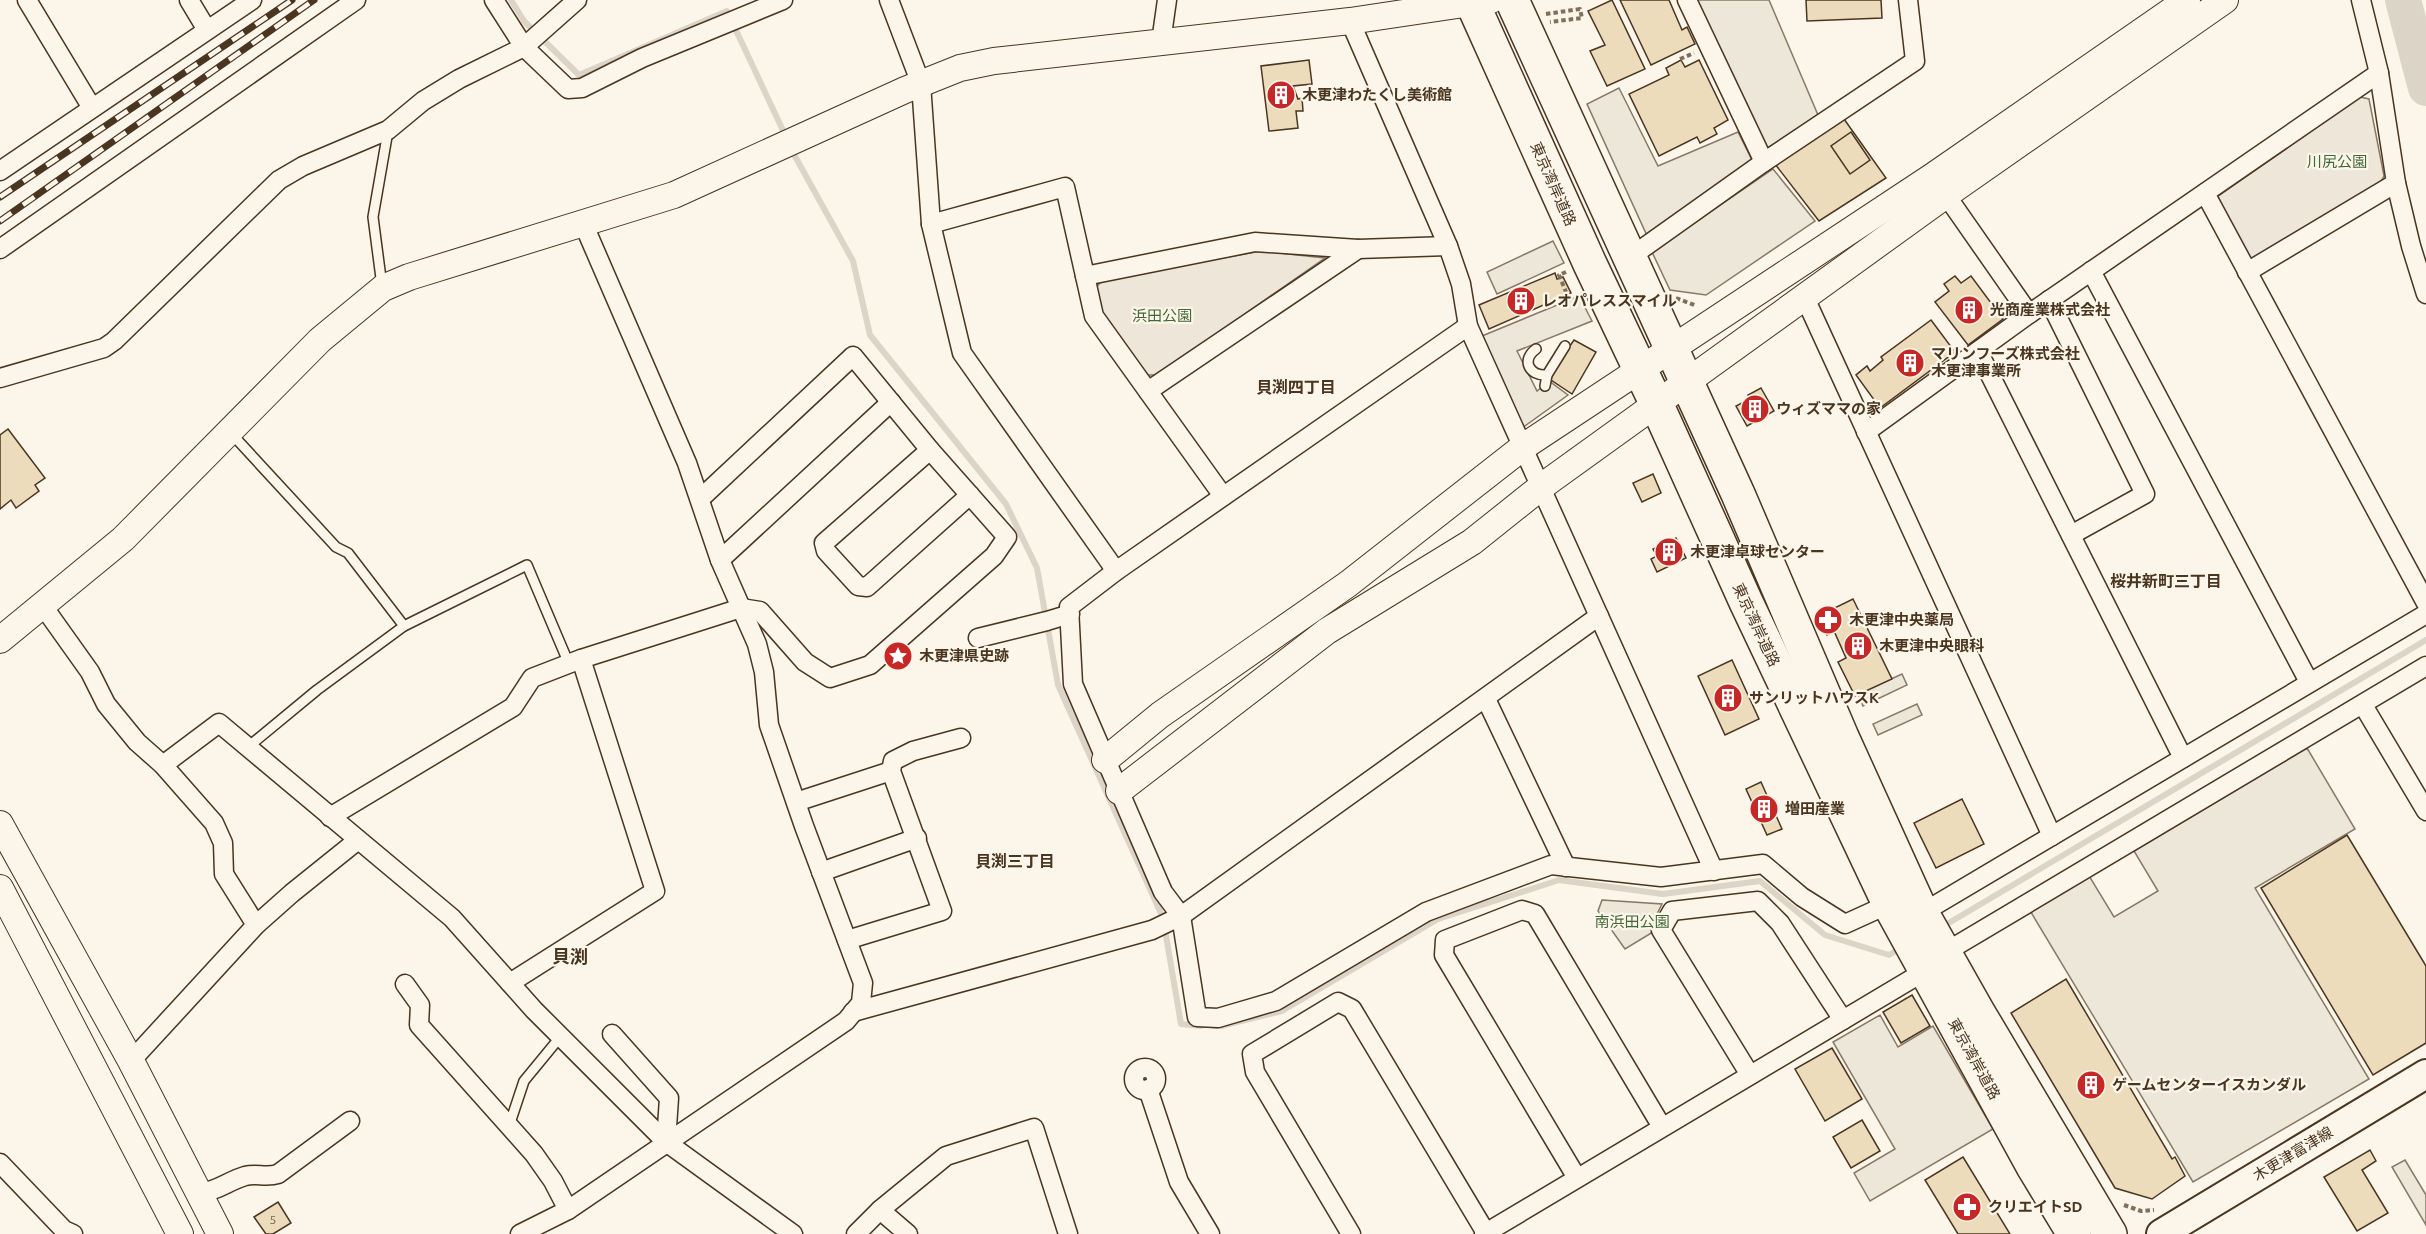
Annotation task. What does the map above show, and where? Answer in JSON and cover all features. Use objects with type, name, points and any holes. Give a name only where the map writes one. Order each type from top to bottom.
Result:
[{"type":"highway","name":"東京湾岸道路","points":[[1478,1],[1590,264],[1889,904],[1935,962],[2110,1234]]},
{"type":"highway","name":"東京湾岸道路","points":[[1525,8],[1629,258],[1688,383],[1871,802],[1922,913],[1935,962],[2034,1168],[2074,1234]]},
{"type":"main road","name":"木更津富津線","points":[[2159,1222],[2426,1074]]},
{"type":"street","points":[[27,0],[92,108]]},
{"type":"street","points":[[189,0],[207,30]]},
{"type":"street","points":[[0,171],[252,0]]},
{"type":"street","points":[[0,249],[356,0]]},
{"type":"street","points":[[494,0],[524,47],[568,89],[582,88],[642,58],[783,0]]},
{"type":"street","points":[[0,378],[104,348],[114,341],[279,180],[303,166],[388,130],[423,101],[459,79],[524,47],[577,0]]},
{"type":"street","points":[[889,0],[921,84],[931,224],[962,353],[1116,571]]},
{"type":"street","points":[[1161,42],[1167,0]]},
{"type":"street","points":[[1687,0],[1764,162]]},
{"type":"street","points":[[1629,258],[1764,162],[1915,62],[1908,0]]},
{"type":"street","points":[[2361,0],[2379,73],[2396,183],[2411,246],[2426,294]]},
{"type":"street","points":[[4,631],[43,606],[123,539],[320,340],[383,288],[409,277],[674,195],[960,68],[994,61],[1350,21],[1478,1]]},
{"type":"street","points":[[1105,760],[1160,715],[1348,584],[1523,447],[1671,349],[1940,186],[2204,3]]},
{"type":"street","points":[[1350,21],[1449,246],[1461,284],[1468,326],[1714,871]]},
{"type":"street","points":[[1866,432],[2049,300],[2379,73]]},
{"type":"street","points":[[2247,272],[2396,183]]},
{"type":"street","points":[[1119,791],[1327,631],[1472,542],[1541,487],[1805,298],[1940,186]]},
{"type":"street","points":[[1940,186],[2029,314]]},
{"type":"street","points":[[931,224],[1065,187],[1094,316],[1224,496]]},
{"type":"street","points":[[2205,193],[2426,603]]},
{"type":"street","points":[[520,1234],[568,1210],[846,1021],[861,1003],[863,982],[769,725],[764,672],[757,644],[720,560],[687,463],[583,223]]},
{"type":"street","points":[[1085,276],[1255,242],[1358,249],[1449,246]]},
{"type":"street","points":[[1148,391],[1358,249]]},
{"type":"street","points":[[2091,271],[2309,682]]},
{"type":"street","points":[[1805,298],[2052,836]]},
{"type":"street","points":[[2049,300],[2145,494],[2071,535]]},
{"type":"street","points":[[1468,326],[1069,606],[1073,684],[1163,892],[1181,916],[1197,1017],[1218,1018],[1276,1001],[1426,912],[1551,865],[1661,877],[1762,864],[1802,897],[1845,924],[1889,904]]},
{"type":"street","points":[[1978,351],[2183,758]]},
{"type":"street","points":[[330,817],[513,707],[532,678],[575,661],[741,608],[760,611],[805,662],[830,678],[870,665],[994,556],[1008,537],[930,450],[853,356],[700,499]]},
{"type":"street","points":[[720,560],[891,402]]},
{"type":"street","points":[[930,450],[824,543],[826,551],[858,586],[867,587],[970,495]]},
{"type":"street","points":[[43,606],[90,672],[106,704],[137,742],[163,765],[214,823],[223,843],[224,874],[256,925]]},
{"type":"street","points":[[978,638],[1070,614]]},
{"type":"street","points":[[1922,913],[2426,614]]},
{"type":"street","points":[[853,1012],[1152,930],[1181,916],[1599,616]]},
{"type":"street","points":[[510,983],[654,891],[575,661]]},
{"type":"street","points":[[1351,1234],[1255,1072],[1252,1054],[1338,1002],[1352,1009],[1485,1233],[1843,1020],[1935,962],[2426,666]]},
{"type":"street","points":[[1486,699],[1566,867]]},
{"type":"street","points":[[2363,705],[2426,811]]},
{"type":"street","points":[[163,765],[219,723],[452,918],[510,983],[666,1142],[793,1234]]},
{"type":"street","points":[[847,940],[942,911],[891,771],[893,761],[913,751],[961,738]]},
{"type":"street","points":[[796,802],[891,771]]},
{"type":"street","points":[[0,824],[131,1061],[220,1234]]},
{"type":"street","points":[[821,872],[917,838]]},
{"type":"street","points":[[131,1061],[256,925],[291,893],[358,840]]},
{"type":"street","points":[[0,888],[180,1234]]},
{"type":"street","points":[[1750,1075],[1661,930],[1672,911],[1758,901],[1780,923],[1843,1020]]},
{"type":"street","points":[[1576,1178],[1444,955],[1445,940],[1522,910],[1535,914],[1662,1127]]},
{"type":"street","points":[[405,984],[420,1005],[419,1025],[509,1126],[553,1181],[568,1210]]},
{"type":"street","points":[[612,1034],[669,1098],[666,1142]]},
{"type":"street","points":[[1148,1089],[1179,1182],[1210,1234]]},
{"type":"street","points":[[200,1193],[214,1191],[255,1174],[268,1178],[278,1174],[350,1121]]},
{"type":"street","points":[[856,1234],[880,1210],[946,1156],[1034,1128],[1068,1234]]},
{"type":"street","points":[[0,1163],[64,1230],[73,1234]]},
{"type":"street","points":[[880,1210],[908,1234]]},
{"type":"lane","points":[[383,288],[373,217],[388,130]]},
{"type":"lane","points":[[1545,386],[1547,375],[1565,346]]},
{"type":"lane","points":[[1536,349],[1527,360],[1528,366],[1533,373],[1547,375]]},
{"type":"lane","points":[[229,432],[336,547],[348,553],[404,626]]},
{"type":"lane","points":[[248,747],[317,690],[404,626],[527,565],[575,661]]},
{"type":"lane","points":[[509,1126],[524,1081],[561,1036]]},
{"type":"path","points":[[1525,8],[1580,9],[1582,18],[1545,23]]},
{"type":"path","points":[[1680,59],[1696,52]]},
{"type":"path","points":[[1566,272],[1559,275],[1567,292],[1574,290]]},
{"type":"path","points":[[1666,295],[1702,308]]},
{"type":"path","points":[[2121,1204],[2141,1210],[2159,1222]]},
{"type":"green space","name":"川尻公園","points":[[2360,97],[2369,99],[2384,176],[2380,183],[2256,259],[2248,257],[2217,197]]},
{"type":"green space","name":"浜田公園","points":[[1261,251],[1325,258],[1157,375],[1148,375],[1102,315],[1096,288],[1102,280]]},
{"type":"green space","name":"南浜田公園","points":[[1602,900],[1662,904],[1653,922],[1653,932],[1625,949],[1598,911]]},
{"type":"shaded area","points":[[1695,0],[1769,0],[1818,115],[1766,149]]},
{"type":"shaded area","points":[[1619,88],[1658,166],[1738,132],[1754,164],[1649,240],[1587,104]]},
{"type":"shaded area","points":[[1773,169],[1815,221],[1706,295],[1670,290],[1652,252]]},
{"type":"shaded area","points":[[1553,241],[1564,263],[1497,294],[1487,272]]},
{"type":"shaded area","points":[[1579,296],[1592,321],[1517,351],[1537,391],[1549,381],[1568,395],[1522,428],[1482,336]]},
{"type":"shaded area","points":[[1902,674],[1907,685],[1863,706],[1858,694]]},
{"type":"shaded area","points":[[1917,704],[1922,715],[1878,735],[1873,724]]},
{"type":"shaded area","points":[[2307,748],[2355,829],[2255,888],[2369,1079],[2193,1182],[2029,909],[2088,874],[2114,917],[2158,891],[2134,851]]},
{"type":"shaded area","points":[[1880,1015],[1898,1047],[1933,1026],[1993,1129],[1870,1201],[1854,1173],[1895,1149],[1833,1042]]},
{"type":"shaded area","points":[[2405,1160],[2426,1195],[2426,1225],[2392,1167]]},
{"type":"building","points":[[1612,0],[1645,69],[1607,86],[1590,51],[1605,45],[1588,11]]},
{"type":"building","points":[[1620,0],[1669,0],[1682,30],[1687,27],[1695,44],[1651,65]]},
{"type":"building","points":[[1806,0],[1881,0],[1882,18],[1807,21]]},
{"type":"building","name":"木更津わたくし美術館","points":[[1309,60],[1312,84],[1293,86],[1298,99],[1302,98],[1303,111],[1296,111],[1298,128],[1269,131],[1261,66]]},
{"type":"building","points":[[1681,60],[1685,67],[1699,60],[1728,120],[1714,128],[1717,134],[1700,143],[1697,137],[1659,156],[1629,94],[1669,75],[1666,68]]},
{"type":"building","points":[[1844,119],[1886,178],[1819,221],[1775,164]]},
{"type":"building","points":[[1851,132],[1870,160],[1850,174],[1831,146]]},
{"type":"building","name":"レオパレススマイル","points":[[1555,273],[1557,279],[1563,277],[1571,293],[1489,329],[1479,305]]},
{"type":"building","name":"光商産業株式会社","points":[[1955,276],[1961,283],[1971,276],[2003,319],[1968,345],[1935,302],[1949,291],[1944,284]]},
{"type":"building","name":"マリンフーズ株式会社 木更津事業所","points":[[1931,320],[1955,352],[1880,408],[1856,375],[1867,366],[1870,371],[1883,360],[1881,357]]},
{"type":"building","points":[[1574,340],[1596,352],[1572,394],[1548,378]]},
{"type":"building","name":"ウィズママの家","points":[[1761,388],[1774,411],[1747,426],[1736,406],[1750,399],[1748,395]]},
{"type":"building","points":[[8,429],[45,478],[35,485],[39,491],[16,508],[11,500],[0,509],[0,435]]},
{"type":"building","points":[[1653,474],[1661,493],[1642,502],[1633,483]]},
{"type":"building","name":"木更津卓球センター","points":[[1676,538],[1686,558],[1657,572],[1651,559],[1657,556],[1653,549]]},
{"type":"building","name":"木更津中央眼科","points":[[1853,599],[1892,679],[1855,696],[1838,662],[1846,658],[1834,631],[1827,635],[1818,616]]},
{"type":"building","name":"サンリットハウスK","points":[[1732,660],[1759,719],[1725,735],[1698,676]]},
{"type":"building","name":"増田産業","points":[[1761,782],[1782,829],[1767,835],[1746,789]]},
{"type":"building","points":[[1962,799],[1984,844],[1936,868],[1914,823]]},
{"type":"building","points":[[2347,835],[2426,966],[2426,1043],[2373,1075],[2261,888]]},
{"type":"building","name":"ゲームセンターイスカンダル","points":[[2066,979],[2172,1159],[2175,1157],[2185,1176],[2152,1199],[2115,1188],[2011,1013]]},
{"type":"building","points":[[1912,995],[1930,1026],[1901,1043],[1883,1012]]},
{"type":"building","points":[[1832,1048],[1862,1099],[1825,1121],[1795,1069]]},
{"type":"building","points":[[1862,1120],[1880,1151],[1851,1168],[1833,1137]]},
{"type":"building","points":[[2370,1150],[2376,1161],[2362,1170],[2388,1213],[2357,1231],[2324,1177]]},
{"type":"building","name":"クリエイトSD","points":[[1963,1157],[2010,1234],[1958,1234],[1925,1180]]},
{"type":"building","points":[[278,1202],[291,1223],[273,1234],[266,1234],[254,1217]]},
{"type":"waterway","points":[[511,0],[524,21],[579,75],[727,11],[786,137]]},
{"type":"waterway","points":[[2403,0],[2426,88]]},
{"type":"waterway","points":[[791,149],[853,261],[870,335],[1006,504],[1037,568],[1058,685],[1163,918],[1181,1024],[1201,1026]]},
{"type":"waterway","points":[[1942,927],[2426,640]]},
{"type":"waterway","points":[[1214,1026],[1282,1011],[1438,919],[1559,880],[1663,894],[1760,881],[1825,935],[1889,955],[1901,948]]},
{"type":"railway","points":[[0,197],[292,0]]},
{"type":"railway","points":[[0,221],[314,0]]},
{"type":"place","name":"木更津わたくし美術館","points":[[1281,95]]},
{"type":"place","name":"レオパレススマイル","points":[[1521,301]]},
{"type":"place","name":"光商産業株式会社","points":[[1969,310]]},
{"type":"place","name":"マリンフーズ株式会社 木更津事業所","points":[[1910,363]]},
{"type":"place","name":"ウィズママの家","points":[[1755,409]]},
{"type":"place","name":"木更津卓球センター","points":[[1669,552]]},
{"type":"place","name":"木更津中央薬局","points":[[1828,620]]},
{"type":"place","name":"木更津中央眼科","points":[[1858,646]]},
{"type":"place","name":"木更津県史跡","points":[[898,656]]},
{"type":"place","name":"サンリットハウスK","points":[[1728,698]]},
{"type":"place","name":"増田産業","points":[[1764,809]]},
{"type":"place","name":"ゲームセンターイスカンダル","points":[[2091,1085]]},
{"type":"place","name":"クリエイトSD","points":[[1967,1207]]},
{"type":"district","name":"貝渕四丁目","points":[[1296,387]]},
{"type":"district","name":"桜井新町三丁目","points":[[2166,581]]},
{"type":"district","name":"貝渕三丁目","points":[[1015,861]]},
{"type":"district","name":"貝渕","points":[[570,957]]}]
